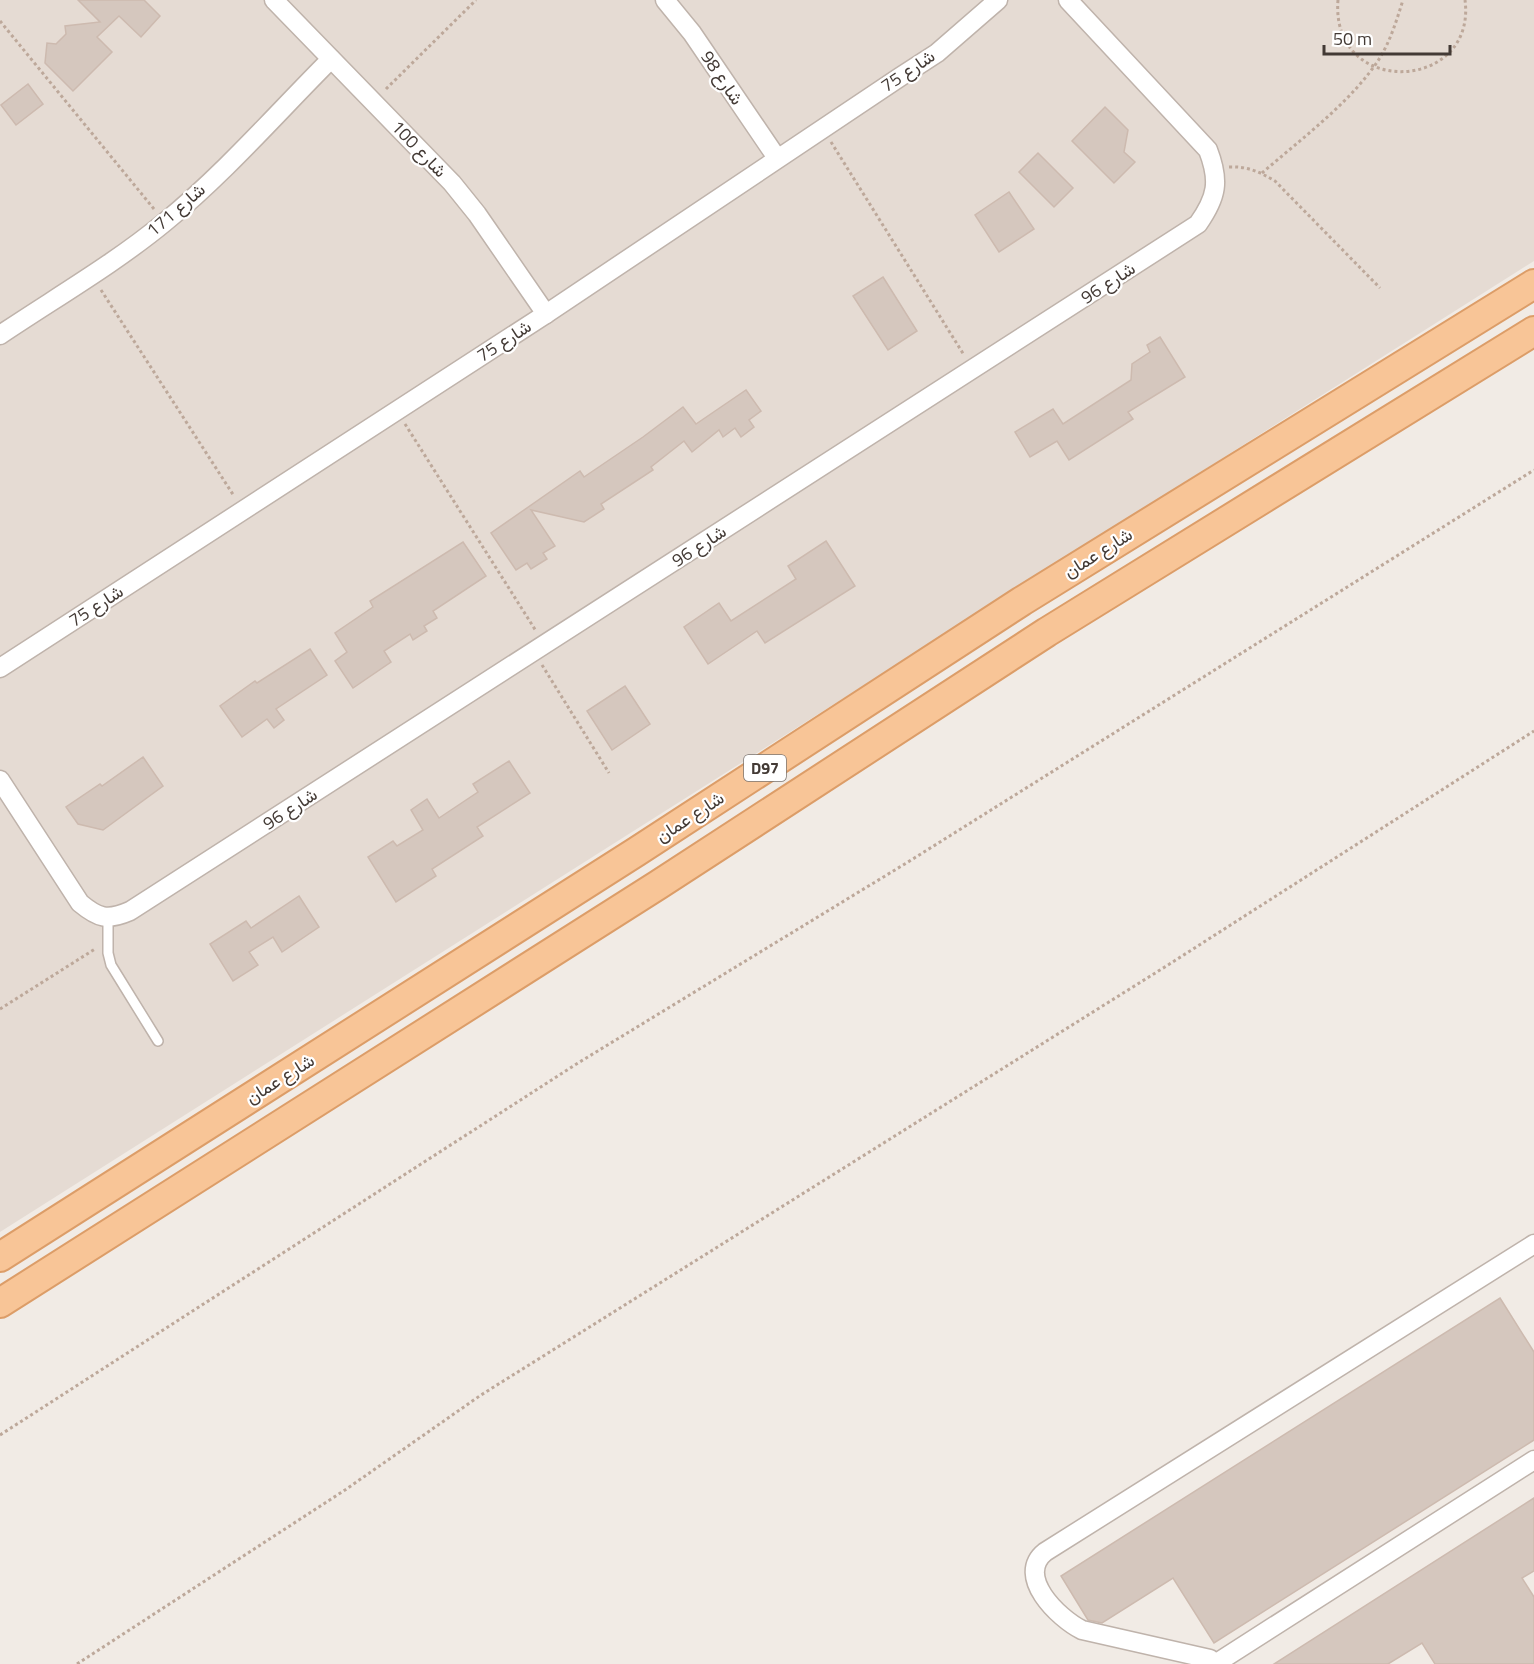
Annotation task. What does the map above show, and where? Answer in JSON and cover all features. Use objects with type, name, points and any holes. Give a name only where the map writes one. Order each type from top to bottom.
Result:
[{"type":"main road","name":"شارع عمان","points":[[0,1257],[636,852],[1022,601],[1534,284]]},
{"type":"main road","name":"D97","points":[[0,1303],[648,891],[1047,632],[1534,331]]},
{"type":"street","name":"شارع 100","points":[[273,0],[452,183],[477,214],[546,314]]},
{"type":"street","name":"شارع 98","points":[[665,0],[692,33],[777,158]]},
{"type":"street","name":"شارع 75","points":[[0,668],[546,314],[937,53],[998,0]]},
{"type":"street","name":"شارع 96","points":[[108,918],[119,916],[140,905],[1198,224],[1210,208],[1216,189],[1215,170],[1208,150],[1068,0]]},
{"type":"street","name":"شارع 171","points":[[0,335],[165,222],[331,59]]},
{"type":"street","points":[[0,780],[80,903],[98,915],[108,918]]},
{"type":"street","points":[[1534,1244],[1045,1552],[1036,1560],[1033,1572],[1036,1583],[1057,1612],[1082,1630],[1210,1659],[1215,1664],[1534,1460]]},
{"type":"lane","points":[[108,918],[108,953],[117,976],[158,1041]]},
{"type":"path","points":[[373,102],[476,0]]},
{"type":"path","points":[[1338,0],[1338,22],[1347,44],[1364,61],[1374,67],[1385,71],[1409,73],[1441,59],[1457,41],[1465,18],[1465,0]]},
{"type":"path","points":[[1262,173],[1357,88],[1374,67],[1392,35],[1403,0]]},
{"type":"path","points":[[0,21],[165,222]]},
{"type":"path","points":[[823,128],[973,370]]},
{"type":"path","points":[[1215,170],[1231,166],[1247,168],[1262,173],[1275,182],[1380,288]]},
{"type":"path","points":[[90,275],[243,510]]},
{"type":"path","points":[[397,411],[539,649],[609,773]]},
{"type":"path","points":[[0,1436],[346,1210],[578,1063],[908,862],[1534,470]]},
{"type":"path","points":[[76,1664],[345,1490],[404,1451],[449,1417],[567,1341],[1159,971],[1534,732]]},
{"type":"path","points":[[0,1009],[108,941]]},
{"type":"shaded area","points":[[0,0],[1534,0],[1534,261],[0,1232]]},
{"type":"building","points":[[78,0],[144,0],[160,16],[141,37],[119,16],[97,37],[112,52],[73,91],[45,63],[47,43],[56,44],[66,34],[65,26],[100,22]]},
{"type":"building","points":[[28,84],[43,104],[16,125],[1,105]]},
{"type":"building","points":[[1105,107],[1128,130],[1124,152],[1135,162],[1114,183],[1072,141]]},
{"type":"building","points":[[1038,153],[1073,188],[1054,207],[1019,172]]},
{"type":"building","points":[[1009,192],[1034,229],[999,252],[975,215]]},
{"type":"building","points":[[883,277],[917,331],[888,350],[853,296]]},
{"type":"building","points":[[1160,337],[1185,377],[1128,412],[1133,419],[1069,460],[1057,441],[1030,457],[1015,432],[1053,409],[1063,424],[1131,380],[1132,364],[1150,352],[1147,345]]},
{"type":"building","points":[[746,390],[761,411],[749,420],[754,427],[741,437],[735,428],[723,437],[719,430],[692,452],[684,441],[651,467],[653,470],[601,504],[604,509],[584,522],[531,510],[555,546],[543,553],[547,559],[531,569],[527,563],[516,570],[491,533],[580,471],[584,477],[683,407],[696,424]]},
{"type":"building","points":[[826,541],[855,586],[765,643],[757,631],[708,664],[684,627],[719,603],[731,621],[796,579],[788,566]]},
{"type":"building","points":[[463,542],[486,576],[433,611],[437,618],[424,626],[427,631],[413,640],[410,634],[384,651],[391,662],[353,688],[335,661],[347,652],[335,633],[373,607],[370,601]]},
{"type":"building","points":[[310,649],[327,675],[276,709],[284,720],[274,728],[267,719],[242,737],[220,706],[255,681],[257,683]]},
{"type":"building","points":[[625,686],[650,724],[612,750],[587,711]]},
{"type":"building","points":[[143,757],[163,786],[103,830],[78,824],[66,807],[100,784],[102,786]]},
{"type":"building","points":[[509,761],[530,793],[477,827],[483,836],[432,869],[436,876],[396,902],[368,857],[393,841],[397,846],[423,830],[411,810],[427,799],[439,818],[478,792],[473,784]]},
{"type":"building","points":[[299,896],[319,927],[282,952],[273,937],[249,952],[258,965],[233,981],[210,944],[246,921],[251,928]]},
{"type":"building","points":[[1500,1298],[1534,1352],[1534,1440],[1214,1643],[1173,1578],[1102,1623],[1088,1620],[1061,1576]]},
{"type":"building","points":[[1534,1498],[1534,1571],[1522,1578],[1534,1597],[1534,1664],[1435,1664],[1422,1643],[1388,1664],[1274,1664]]}]
